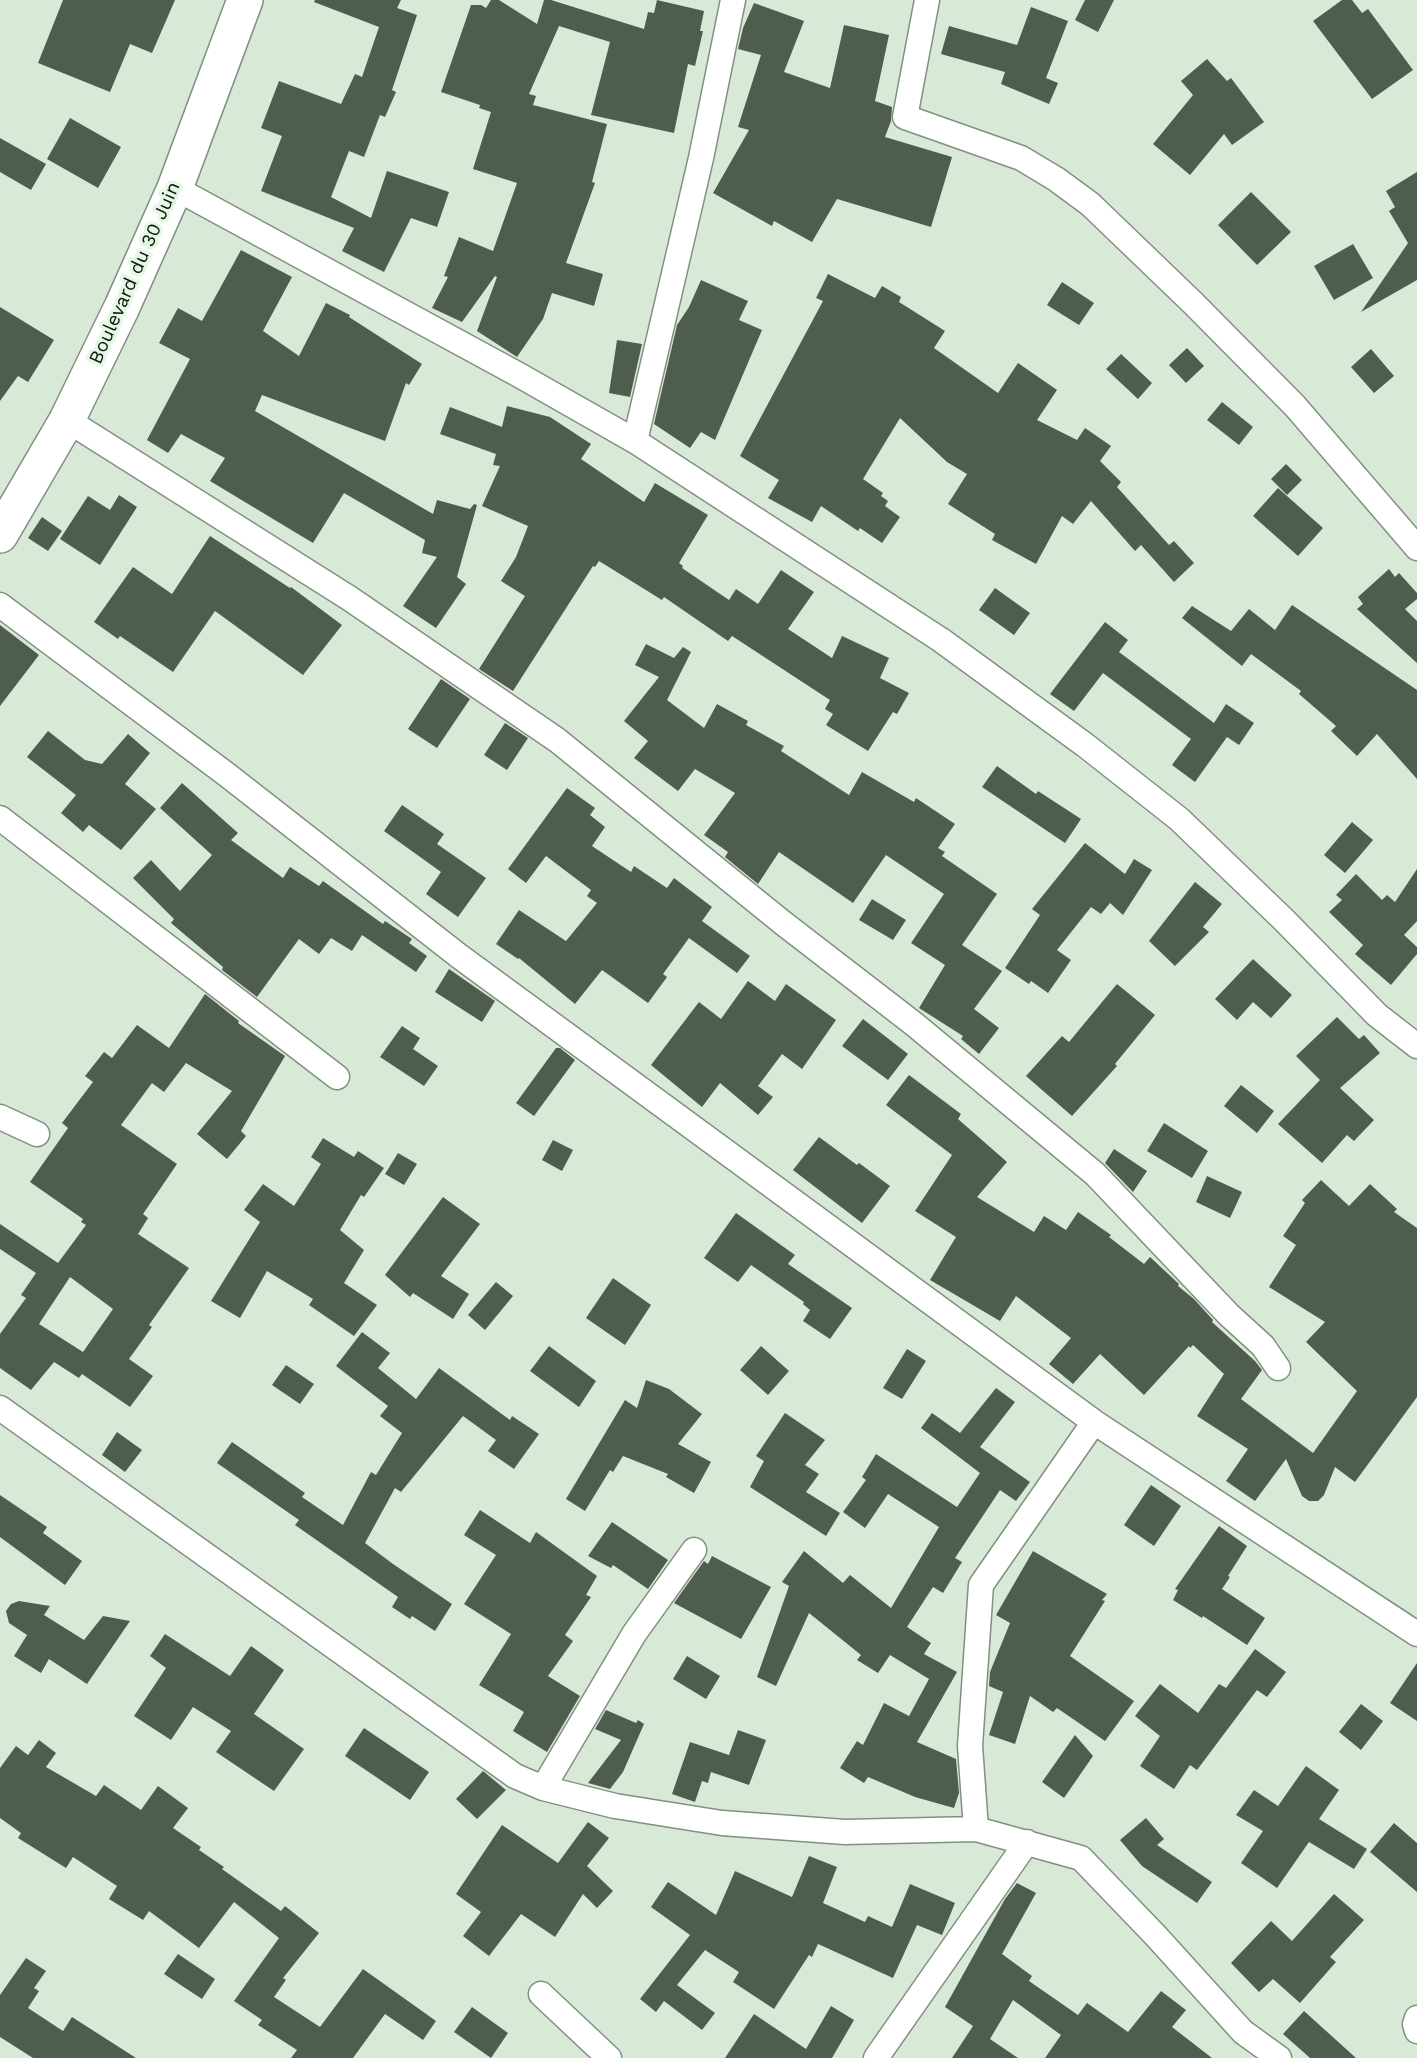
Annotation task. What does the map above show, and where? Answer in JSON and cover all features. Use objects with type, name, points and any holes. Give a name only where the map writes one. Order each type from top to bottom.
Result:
[{"type":"street","name":"Boulevard du 30 Juin","points":[[0,534],[67,420],[122,307],[175,188],[245,0]]},
{"type":"street","points":[[635,441],[701,158],[733,0]]},
{"type":"street","points":[[927,0],[905,117],[1021,158],[1090,204],[1295,406],[1417,548]]},
{"type":"street","points":[[175,188],[635,441],[941,640],[1085,745],[1179,819],[1377,1015],[1417,1046]]},
{"type":"street","points":[[67,420],[349,598],[557,740],[783,923],[914,1024],[1095,1174],[1229,1315],[1263,1346],[1278,1368]]},
{"type":"street","points":[[0,605],[226,774],[459,956],[1094,1422],[1417,1634]]},
{"type":"street","points":[[0,818],[337,1077]]},
{"type":"street","points":[[0,1117],[37,1135]]},
{"type":"street","points":[[0,1408],[515,1776],[543,1788],[615,1806],[722,1823],[845,1832],[976,1829],[1082,1858],[1243,2032],[1279,2058]]},
{"type":"street","points":[[976,1829],[971,1746],[982,1585],[1094,1422]]},
{"type":"street","points":[[543,1788],[634,1634],[694,1550]]},
{"type":"street","points":[[876,2058],[1027,1842]]},
{"type":"street","points":[[541,1994],[609,2058]]},
{"type":"street","points":[[1417,2018],[1417,2031]]},
{"type":"building","points":[[63,0],[175,0],[152,53],[130,44],[110,92],[38,63]]},
{"type":"building","points":[[401,0],[397,8],[417,15],[392,90],[396,92],[385,117],[380,115],[364,157],[349,151],[331,197],[371,218],[387,171],[449,192],[437,227],[411,218],[384,272],[342,251],[354,228],[261,191],[282,136],[261,128],[279,81],[341,104],[355,74],[362,77],[379,27],[314,2]]},
{"type":"building","points":[[491,0],[499,0],[537,24],[544,0],[644,29],[648,12],[654,13],[657,0],[704,11],[700,31],[703,31],[695,66],[688,64],[674,133],[591,115],[610,42],[559,26],[529,94],[536,96],[533,105],[607,124],[592,182],[595,183],[566,263],[603,274],[594,306],[552,293],[543,319],[517,357],[477,331],[497,277],[495,276],[462,322],[432,308],[448,277],[444,276],[459,237],[493,251],[517,183],[473,169],[491,112],[479,108],[480,105],[441,92],[471,5],[486,8]]},
{"type":"building","points":[[1085,0],[1114,0],[1098,32],[1075,20]]},
{"type":"building","points":[[1342,0],[1352,0],[1362,13],[1368,9],[1413,70],[1372,99],[1313,21]]},
{"type":"building","points":[[754,3],[804,21],[784,72],[830,88],[844,25],[889,35],[875,101],[892,107],[891,121],[885,137],[952,157],[931,227],[837,199],[812,242],[774,221],[772,226],[713,193],[749,130],[738,127],[761,55],[738,49],[743,28]]},
{"type":"building","points":[[1031,7],[1068,21],[1046,78],[1058,83],[1049,104],[1001,84],[1005,72],[941,54],[949,26],[1017,45]]},
{"type":"building","points":[[1207,59],[1227,81],[1231,78],[1264,122],[1232,145],[1224,134],[1190,175],[1153,144],[1193,95],[1181,81]]},
{"type":"building","points":[[70,118],[121,147],[98,188],[47,159]]},
{"type":"building","points":[[0,138],[46,164],[31,190],[0,172]]},
{"type":"building","points":[[1417,172],[1417,280],[1361,312],[1408,243],[1389,211],[1395,207],[1386,191]]},
{"type":"building","points":[[1251,192],[1291,232],[1257,265],[1218,225]]},
{"type":"building","points":[[1353,244],[1373,278],[1334,300],[1314,266]]},
{"type":"building","points":[[241,250],[292,277],[263,331],[299,356],[326,303],[350,315],[349,317],[422,364],[409,385],[406,383],[385,441],[262,395],[255,411],[433,514],[437,500],[470,509],[474,504],[477,505],[457,577],[466,584],[436,628],[403,606],[437,557],[422,553],[425,540],[344,493],[313,543],[210,481],[225,458],[181,434],[168,453],[147,440],[190,359],[159,343],[178,308],[202,321]]},
{"type":"building","points":[[828,274],[875,298],[882,286],[901,297],[899,302],[945,331],[934,348],[998,393],[1018,363],[1057,390],[1037,420],[1077,440],[1085,428],[1111,446],[1100,461],[1121,482],[1117,487],[1169,545],[1174,541],[1194,563],[1174,582],[1141,545],[1135,551],[1091,501],[1073,524],[1062,516],[1036,564],[992,540],[995,534],[948,504],[967,474],[947,462],[900,418],[863,479],[883,493],[881,496],[888,501],[885,506],[900,517],[882,543],[860,528],[858,531],[821,506],[812,522],[768,498],[779,480],[740,456],[823,301],[816,298]]},
{"type":"building","points":[[701,280],[748,301],[739,320],[762,330],[715,440],[701,432],[690,448],[654,424],[677,325],[689,307]]},
{"type":"building","points":[[1062,282],[1094,303],[1079,325],[1047,305]]},
{"type":"building","points":[[0,307],[54,340],[28,382],[18,376],[0,401]]},
{"type":"building","points":[[617,340],[642,344],[630,397],[609,393]]},
{"type":"building","points":[[1187,348],[1204,366],[1186,383],[1169,365]]},
{"type":"building","points":[[1371,349],[1394,376],[1374,393],[1351,367]]},
{"type":"building","points":[[1121,354],[1152,383],[1138,399],[1106,369]]},
{"type":"building","points":[[1222,402],[1253,427],[1239,445],[1207,420]]},
{"type":"building","points":[[507,406],[550,417],[591,444],[581,459],[644,502],[655,483],[708,515],[679,563],[682,568],[729,600],[736,589],[758,604],[781,570],[814,592],[788,629],[832,658],[842,636],[889,658],[880,678],[909,693],[897,714],[893,712],[868,751],[826,725],[833,714],[825,709],[830,700],[732,636],[728,641],[664,597],[662,600],[599,561],[593,566],[513,691],[479,669],[525,596],[501,581],[516,557],[528,526],[482,506],[500,466],[493,465],[496,454],[440,434],[450,407],[502,427]]},
{"type":"building","points":[[1286,464],[1302,480],[1287,495],[1271,479]]},
{"type":"building","points":[[1278,488],[1323,528],[1298,556],[1253,516]]},
{"type":"building","points":[[119,495],[137,507],[100,565],[60,539],[88,496],[110,510]]},
{"type":"building","points":[[42,517],[62,531],[48,551],[28,538]]},
{"type":"building","points":[[210,536],[291,587],[342,625],[303,675],[215,611],[173,672],[94,622],[133,567],[172,594]]},
{"type":"building","points":[[1389,569],[1395,577],[1399,573],[1417,593],[1417,599],[1405,609],[1417,621],[1417,663],[1357,609],[1363,604],[1358,597]]},
{"type":"building","points":[[995,588],[1030,613],[1014,635],[979,610]]},
{"type":"building","points":[[1292,605],[1417,690],[1417,779],[1377,734],[1357,756],[1331,731],[1336,726],[1299,694],[1301,691],[1251,654],[1242,666],[1182,618],[1192,606],[1231,631],[1249,609],[1275,630]]},
{"type":"building","points":[[1105,622],[1128,640],[1119,652],[1214,723],[1226,704],[1254,723],[1239,745],[1227,737],[1195,782],[1172,765],[1191,739],[1103,673],[1074,711],[1050,694]]},
{"type":"building","points":[[0,625],[39,655],[0,706]]},
{"type":"building","points":[[646,644],[674,658],[683,647],[691,652],[667,700],[704,728],[717,704],[748,721],[746,725],[784,746],[781,751],[849,795],[862,772],[914,802],[916,798],[955,824],[938,848],[945,852],[942,856],[997,894],[962,945],[1002,971],[974,1009],[999,1028],[979,1054],[961,1039],[963,1036],[919,1008],[945,965],[911,943],[944,894],[886,855],[853,903],[779,852],[758,884],[725,857],[728,852],[704,835],[735,793],[695,769],[678,791],[634,758],[648,741],[624,721],[659,677],[635,665]]},
{"type":"building","points":[[441,679],[470,699],[437,748],[408,729]]},
{"type":"building","points":[[505,723],[528,738],[507,770],[484,755]]},
{"type":"building","points":[[48,731],[85,760],[102,764],[128,734],[150,753],[125,784],[156,809],[121,850],[89,825],[83,832],[61,813],[76,795],[27,757]]},
{"type":"building","points":[[997,766],[1036,794],[1038,791],[1081,819],[1065,843],[982,787]]},
{"type":"building","points":[[182,783],[238,833],[231,840],[283,878],[290,867],[319,886],[323,881],[383,924],[385,921],[412,939],[409,943],[427,956],[416,972],[362,935],[352,951],[331,938],[319,954],[299,939],[257,997],[222,970],[223,967],[171,923],[174,919],[133,878],[151,860],[180,891],[212,855],[160,808]]},
{"type":"building","points":[[567,788],[595,808],[590,815],[605,827],[592,846],[631,872],[634,866],[667,888],[674,878],[712,907],[702,921],[750,956],[737,973],[689,938],[663,974],[667,977],[648,1003],[602,970],[575,1004],[519,958],[496,944],[519,910],[566,941],[597,903],[587,896],[591,890],[546,856],[526,883],[508,869]]},
{"type":"building","points":[[402,805],[444,834],[437,844],[486,878],[458,917],[426,894],[441,872],[384,831]]},
{"type":"building","points":[[1352,822],[1373,840],[1345,873],[1324,855]]},
{"type":"building","points":[[1085,843],[1125,874],[1134,859],[1152,870],[1123,915],[1110,903],[1101,914],[1091,907],[1057,950],[1071,960],[1048,993],[1005,968],[1040,915],[1032,909]]},
{"type":"building","points":[[1417,869],[1417,921],[1404,935],[1417,947],[1417,954],[1391,985],[1355,954],[1363,945],[1329,912],[1342,900],[1336,895],[1356,874],[1382,900],[1387,895],[1395,902]]},
{"type":"building","points":[[1195,882],[1222,904],[1203,927],[1209,932],[1175,966],[1149,941]]},
{"type":"building","points":[[872,899],[906,920],[893,940],[859,920]]},
{"type":"building","points":[[1253,959],[1292,995],[1271,1018],[1253,1002],[1237,1020],[1215,999]]},
{"type":"building","points":[[449,969],[495,1001],[482,1022],[435,992]]},
{"type":"building","points":[[748,981],[775,1001],[786,984],[836,1020],[802,1069],[782,1054],[758,1086],[773,1097],[758,1115],[720,1083],[702,1107],[651,1065],[699,1002],[721,1019]]},
{"type":"building","points":[[1117,984],[1155,1015],[1115,1064],[1117,1066],[1072,1116],[1026,1076],[1062,1036],[1069,1042]]},
{"type":"building","points":[[205,994],[239,1021],[238,1023],[285,1056],[241,1131],[246,1136],[227,1159],[197,1134],[232,1091],[186,1063],[164,1092],[152,1083],[121,1125],[177,1164],[143,1214],[148,1218],[138,1234],[189,1268],[129,1359],[153,1376],[130,1407],[82,1374],[79,1378],[54,1362],[31,1390],[0,1368],[0,1334],[26,1298],[21,1295],[36,1273],[0,1249],[0,1224],[58,1263],[86,1225],[81,1222],[83,1219],[30,1182],[68,1128],[62,1123],[93,1082],[85,1076],[104,1052],[112,1058],[137,1025],[169,1048]],"holes":[[[70,1277],[113,1309],[83,1352],[39,1324]]]},
{"type":"building","points":[[1337,1017],[1359,1039],[1364,1035],[1380,1053],[1340,1088],[1374,1120],[1354,1141],[1347,1135],[1322,1163],[1278,1124],[1320,1080],[1296,1056]]},
{"type":"building","points":[[863,1019],[908,1054],[888,1080],[842,1046]]},
{"type":"building","points":[[402,1026],[420,1038],[413,1049],[438,1066],[424,1086],[380,1057]]},
{"type":"building","points":[[556,1048],[560,1048],[575,1060],[534,1116],[516,1103]]},
{"type":"building","points":[[909,1075],[961,1114],[958,1119],[1007,1162],[977,1197],[1034,1232],[1044,1216],[1066,1230],[1078,1212],[1111,1235],[1109,1237],[1144,1264],[1150,1257],[1262,1370],[1241,1399],[1313,1453],[1357,1391],[1306,1342],[1325,1322],[1269,1287],[1296,1245],[1283,1236],[1305,1203],[1302,1200],[1321,1180],[1349,1206],[1370,1184],[1397,1209],[1394,1212],[1417,1228],[1417,1397],[1355,1482],[1335,1467],[1324,1495],[1318,1501],[1309,1501],[1302,1496],[1286,1459],[1255,1501],[1226,1481],[1248,1449],[1197,1416],[1224,1374],[1193,1345],[1190,1348],[1189,1346],[1144,1395],[1100,1354],[1073,1384],[1049,1364],[1071,1338],[1016,1296],[1000,1321],[930,1280],[956,1237],[915,1211],[952,1155],[886,1105]]},
{"type":"building","points":[[1241,1085],[1274,1111],[1257,1133],[1224,1106]]},
{"type":"building","points":[[1164,1123],[1208,1151],[1192,1178],[1147,1151]]},
{"type":"building","points":[[819,1137],[890,1186],[862,1223],[793,1170]]},
{"type":"building","points":[[323,1138],[354,1157],[358,1151],[384,1168],[364,1197],[361,1195],[340,1230],[364,1250],[344,1283],[377,1305],[354,1336],[309,1305],[313,1299],[267,1271],[240,1318],[211,1301],[260,1222],[244,1210],[263,1184],[294,1206],[321,1164],[311,1157]]},
{"type":"building","points":[[553,1140],[573,1150],[562,1171],[542,1160]]},
{"type":"building","points":[[1114,1149],[1147,1171],[1133,1192],[1105,1163]]},
{"type":"building","points":[[398,1153],[417,1164],[404,1185],[385,1174]]},
{"type":"building","points":[[1207,1176],[1242,1192],[1230,1218],[1196,1202]]},
{"type":"building","points":[[443,1197],[480,1224],[441,1276],[469,1294],[453,1319],[413,1293],[410,1297],[385,1275]]},
{"type":"building","points":[[736,1213],[795,1255],[788,1264],[852,1308],[830,1339],[803,1321],[810,1310],[804,1302],[751,1265],[738,1282],[704,1258]]},
{"type":"building","points":[[613,1278],[651,1305],[625,1345],[586,1318]]},
{"type":"building","points":[[496,1282],[513,1296],[485,1330],[468,1315]]},
{"type":"building","points":[[362,1332],[390,1353],[378,1368],[416,1399],[439,1368],[510,1420],[512,1416],[539,1434],[514,1469],[488,1451],[496,1440],[463,1416],[401,1492],[395,1488],[365,1543],[452,1604],[435,1631],[392,1607],[398,1597],[295,1525],[299,1520],[217,1463],[232,1442],[305,1493],[302,1497],[343,1525],[371,1472],[376,1475],[402,1433],[380,1416],[388,1406],[336,1366]]},
{"type":"building","points":[[549,1346],[596,1381],[579,1407],[530,1371]]},
{"type":"building","points":[[761,1346],[789,1371],[768,1395],[740,1370]]},
{"type":"building","points":[[907,1349],[926,1361],[902,1399],[883,1388]]},
{"type":"building","points":[[286,1365],[314,1384],[300,1404],[272,1385]]},
{"type":"building","points":[[646,1380],[669,1389],[702,1414],[678,1444],[711,1462],[694,1493],[666,1477],[668,1474],[623,1456],[613,1472],[610,1470],[585,1511],[566,1499],[625,1400],[637,1408]]},
{"type":"building","points":[[996,1388],[1015,1402],[980,1447],[1030,1482],[1016,1501],[1000,1490],[955,1558],[962,1562],[943,1593],[933,1587],[907,1627],[931,1643],[924,1654],[957,1672],[917,1742],[956,1759],[959,1793],[954,1808],[915,1797],[868,1777],[864,1783],[840,1768],[857,1741],[863,1745],[884,1703],[909,1716],[929,1679],[890,1655],[878,1673],[857,1660],[861,1655],[809,1613],[776,1686],[757,1677],[789,1586],[782,1582],[804,1551],[843,1583],[850,1575],[891,1608],[939,1527],[888,1494],[865,1528],[843,1512],[866,1480],[862,1477],[876,1454],[957,1507],[980,1473],[921,1428],[932,1413],[960,1433]]},
{"type":"building","points":[[785,1413],[825,1440],[805,1465],[819,1474],[806,1492],[840,1513],[826,1536],[750,1487],[764,1461],[756,1456]]},
{"type":"building","points":[[117,1432],[142,1450],[125,1472],[102,1455]]},
{"type":"building","points":[[1151,1485],[1181,1506],[1154,1546],[1124,1525]]},
{"type":"building","points":[[0,1495],[47,1527],[43,1533],[82,1561],[65,1585],[0,1537]]},
{"type":"building","points":[[480,1510],[530,1543],[536,1532],[597,1576],[586,1595],[591,1597],[565,1635],[573,1641],[548,1676],[580,1696],[547,1752],[513,1731],[524,1712],[479,1685],[511,1634],[464,1604],[496,1555],[464,1535]]},
{"type":"building","points":[[612,1522],[668,1560],[648,1589],[613,1565],[611,1568],[588,1556]]},
{"type":"building","points":[[1219,1526],[1247,1546],[1222,1589],[1265,1618],[1247,1645],[1173,1600],[1178,1590],[1175,1589]]},
{"type":"building","points":[[1033,1551],[1107,1594],[1070,1656],[1134,1701],[1105,1741],[1057,1708],[1053,1712],[1030,1696],[1015,1744],[989,1735],[1003,1692],[989,1686],[990,1672],[1010,1623],[996,1615]]},
{"type":"building","points":[[712,1556],[771,1587],[741,1639],[674,1603],[704,1561],[708,1564]]},
{"type":"building","points":[[19,1601],[50,1606],[44,1615],[84,1640],[103,1616],[130,1621],[87,1684],[49,1659],[41,1673],[14,1656],[27,1635],[9,1623],[6,1611],[11,1604]]},
{"type":"building","points":[[165,1634],[230,1676],[251,1646],[284,1670],[254,1714],[304,1749],[274,1791],[216,1752],[231,1731],[193,1707],[171,1740],[134,1716],[166,1668],[150,1656]]},
{"type":"building","points":[[1255,1649],[1286,1672],[1267,1697],[1257,1690],[1197,1770],[1190,1765],[1174,1789],[1140,1766],[1160,1736],[1135,1716],[1160,1684],[1198,1713],[1219,1684],[1226,1688]]},
{"type":"building","points":[[687,1656],[720,1676],[706,1699],[673,1679]]},
{"type":"building","points":[[1417,1663],[1417,1721],[1390,1703]]},
{"type":"building","points":[[1361,1704],[1383,1721],[1361,1750],[1339,1732]]},
{"type":"building","points":[[606,1710],[644,1724],[623,1772],[610,1789],[588,1783],[621,1740],[595,1729]]},
{"type":"building","points":[[364,1728],[429,1772],[410,1800],[345,1756]]},
{"type":"building","points":[[738,1730],[766,1740],[749,1785],[711,1772],[708,1783],[702,1781],[695,1802],[672,1794],[690,1742],[729,1755]]},
{"type":"building","points":[[1075,1735],[1093,1756],[1064,1798],[1042,1782]]},
{"type":"building","points":[[39,1740],[56,1753],[46,1767],[96,1796],[104,1785],[141,1810],[158,1786],[188,1808],[173,1828],[201,1847],[199,1850],[224,1867],[222,1869],[281,1911],[285,1906],[319,1933],[283,1978],[286,1980],[274,1997],[320,2027],[363,1969],[436,2021],[423,2040],[385,2014],[353,2058],[291,2058],[297,2050],[258,2025],[262,2020],[234,2001],[279,1938],[234,1902],[199,1948],[149,1911],[143,1920],[109,1899],[117,1886],[73,1857],[66,1868],[18,1838],[21,1833],[0,1818],[0,1768],[16,1746],[28,1755]]},
{"type":"building","points":[[1306,1766],[1339,1790],[1319,1819],[1367,1849],[1354,1869],[1309,1842],[1277,1888],[1241,1863],[1263,1831],[1236,1815],[1254,1790],[1278,1806]]},
{"type":"building","points":[[483,1771],[506,1790],[477,1819],[456,1799]]},
{"type":"building","points":[[1146,1818],[1164,1839],[1157,1845],[1212,1882],[1197,1903],[1142,1866],[1120,1840]]},
{"type":"building","points":[[588,1822],[609,1838],[587,1866],[613,1891],[597,1908],[583,1894],[555,1937],[521,1914],[489,1956],[463,1936],[481,1912],[456,1894],[502,1825],[558,1863]]},
{"type":"building","points":[[1394,1823],[1417,1843],[1417,1892],[1370,1852]]},
{"type":"building","points":[[809,1856],[837,1867],[823,1903],[865,1922],[868,1916],[892,1927],[910,1884],[955,1903],[942,1935],[917,1925],[893,1978],[818,1944],[812,1957],[809,1955],[774,2009],[733,1982],[739,1972],[705,1950],[677,1985],[715,2013],[702,2030],[664,2001],[656,2012],[640,1999],[690,1935],[651,1907],[668,1882],[716,1915],[735,1871],[792,1897]]},
{"type":"building","points":[[1017,1883],[1036,1893],[1002,1954],[1032,1976],[1029,1981],[1078,2015],[1087,2003],[1128,2032],[1161,1991],[1186,2010],[1172,2027],[1212,2058],[1045,2058],[1061,2035],[1013,2000],[990,2039],[1018,2058],[952,2058],[973,2026],[945,2007],[1005,1899]]},
{"type":"building","points":[[1334,1894],[1364,1920],[1330,1957],[1336,1962],[1300,2003],[1273,1979],[1259,1992],[1231,1963],[1271,1921],[1292,1941]]},
{"type":"building","points":[[178,1954],[215,1979],[202,1999],[164,1974]]},
{"type":"building","points":[[26,1958],[46,1971],[34,1988],[39,1991],[28,2008],[63,2031],[72,2017],[136,2058],[33,2058],[0,2037],[0,1995]]},
{"type":"building","points":[[831,2006],[854,2020],[832,2058],[725,2058],[754,2014],[806,2049]]},
{"type":"building","points":[[472,2007],[508,2033],[491,2058],[454,2032]]},
{"type":"building","points":[[1304,2011],[1356,2058],[1310,2058],[1283,2034]]}]
